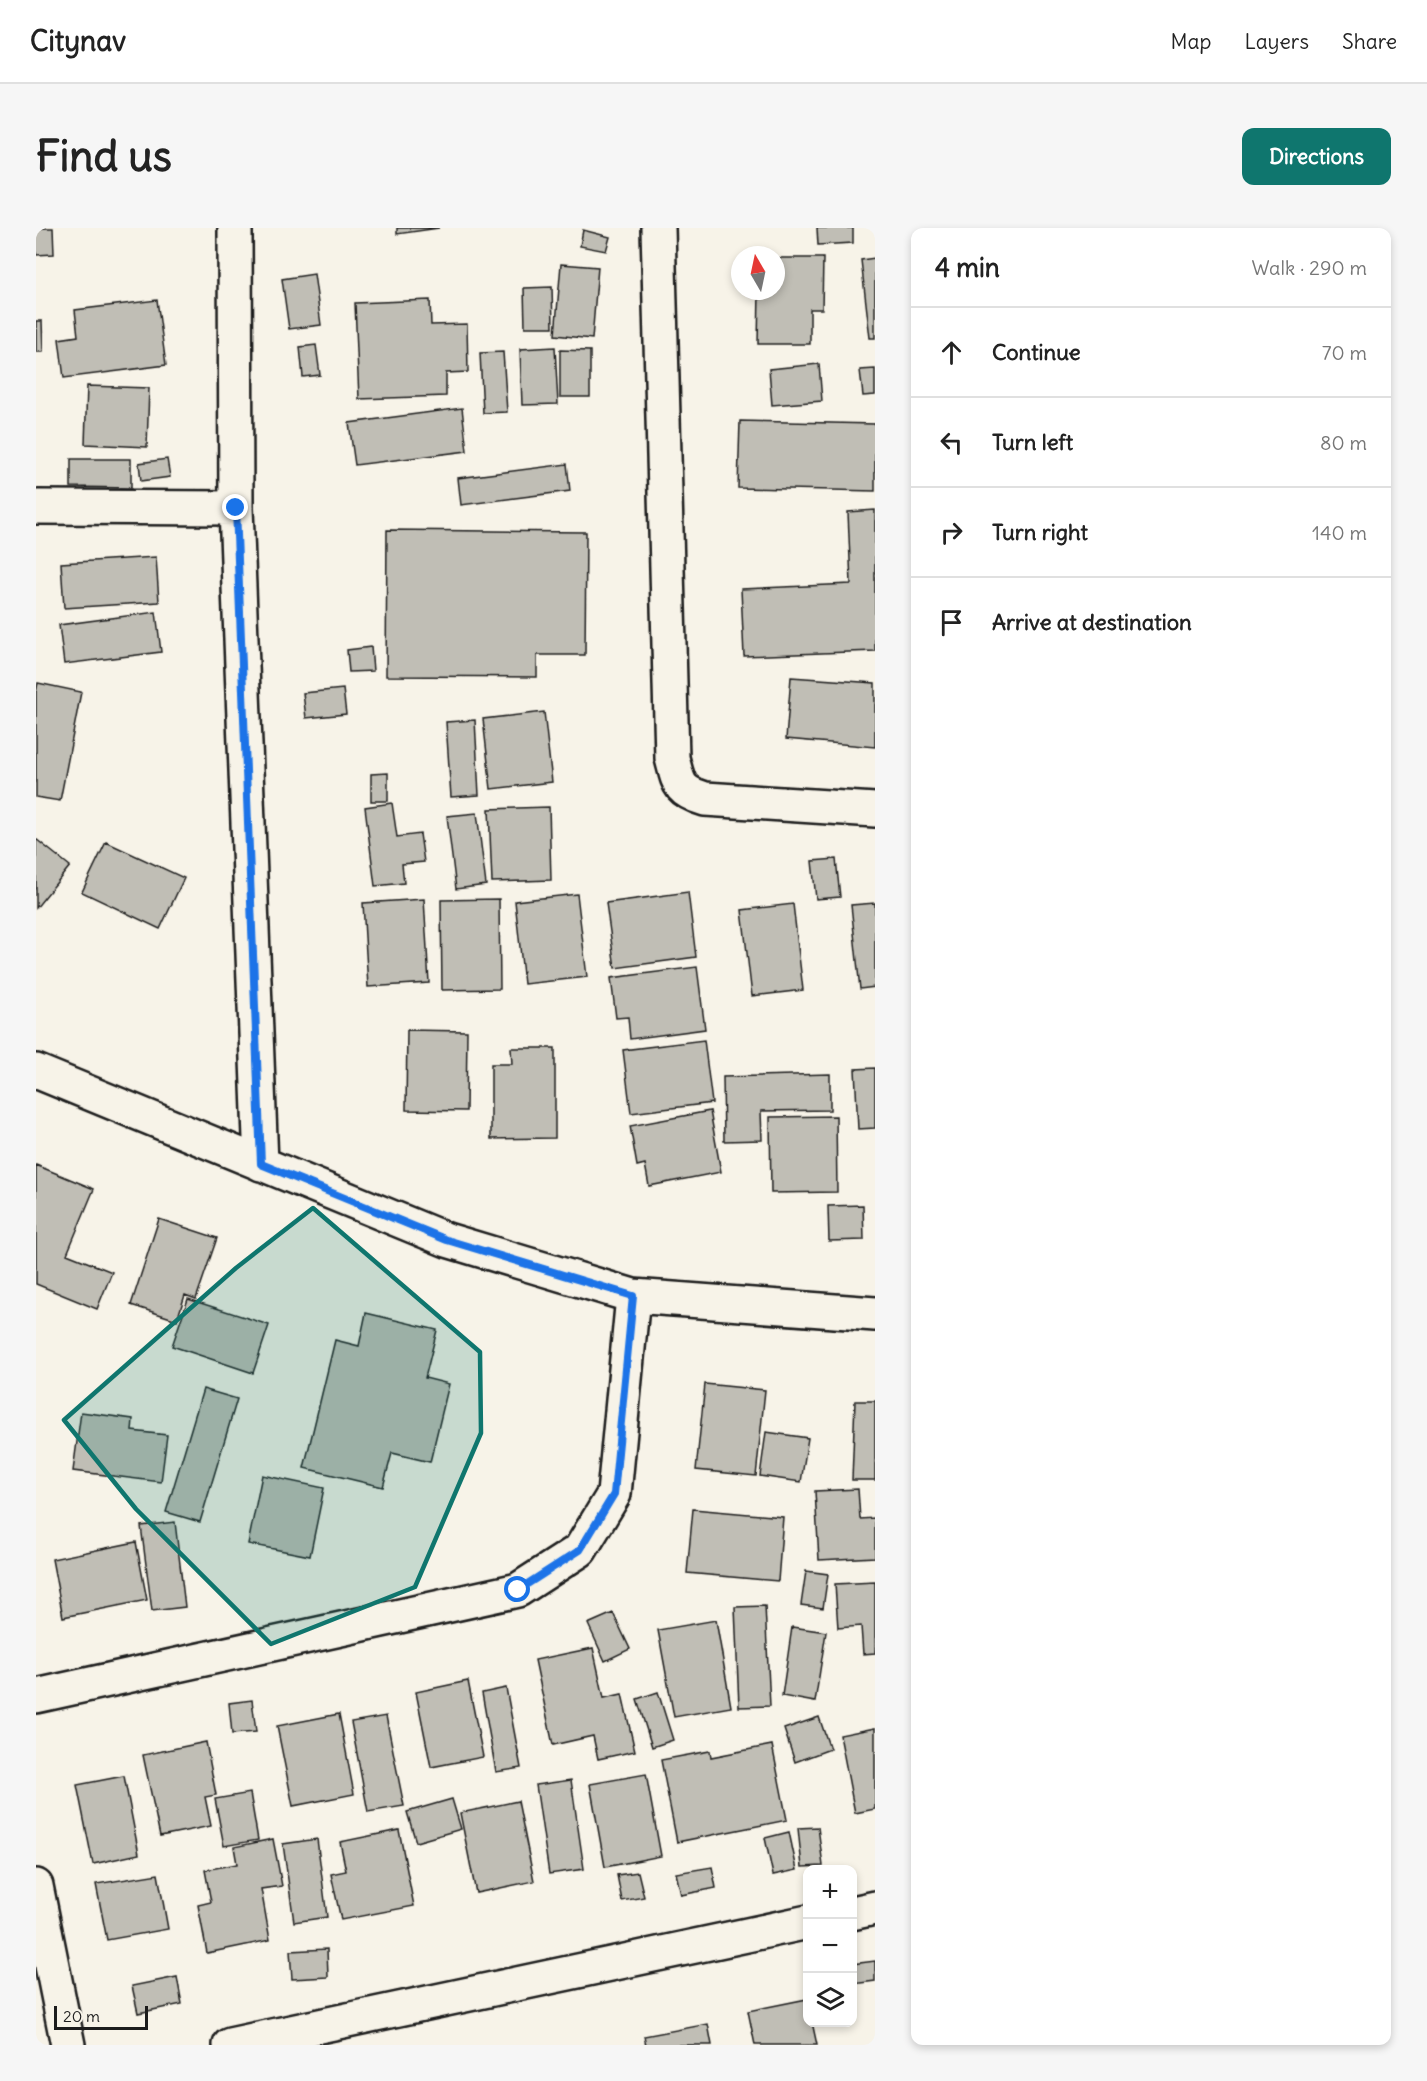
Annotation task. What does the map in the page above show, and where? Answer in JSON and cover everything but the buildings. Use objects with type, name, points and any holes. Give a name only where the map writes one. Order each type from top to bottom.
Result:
[{"type":"street","points":[[235,228],[236,508],[261,1164]]},
{"type":"street","points":[[658,228],[672,758],[679,782],[687,794],[705,799],[875,810]]},
{"type":"street","points":[[36,507],[236,508]]},
{"type":"street","points":[[36,1071],[447,1240],[633,1296],[875,1314]]},
{"type":"street","points":[[36,1696],[518,1590],[580,1550],[614,1494],[633,1296]]},
{"type":"street","points":[[36,1886],[68,2045]]},
{"type":"street","points":[[857,1912],[875,1908]]},
{"type":"street","points":[[231,2045],[803,1923]]},
{"type":"highlighted area","points":[[313,1208],[480,1352],[481,1433],[415,1587],[271,1644],[136,1509],[64,1420],[236,1268]]},
{"type":"route","points":[[236,508],[261,1164],[447,1240],[633,1296],[614,1494],[580,1550],[518,1590]]}]
